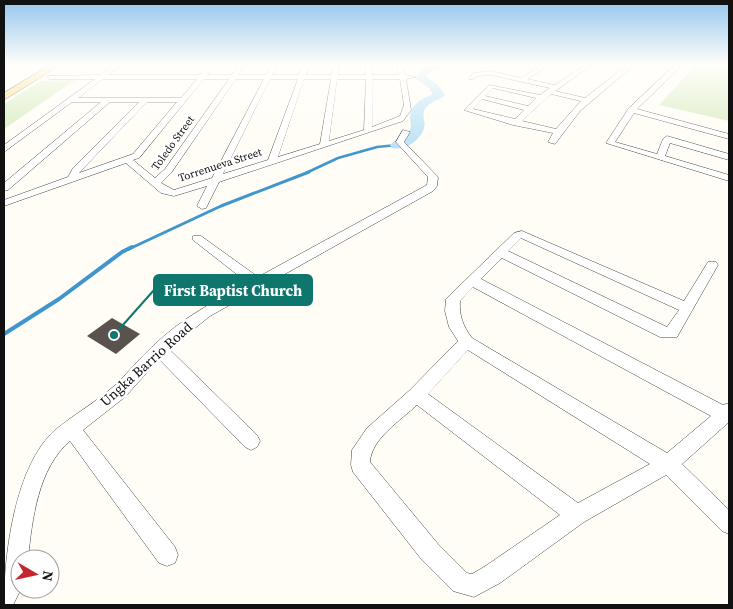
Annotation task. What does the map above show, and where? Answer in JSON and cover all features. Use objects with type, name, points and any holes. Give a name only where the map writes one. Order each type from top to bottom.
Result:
[{"type":"street","points":[[4,149],[80,93]]},
{"type":"street","points":[[4,203],[128,160],[138,154],[187,93]]},
{"type":"street","name":"Toledo Street","points":[[155,183],[168,171],[222,93]]},
{"type":"street","points":[[202,206],[260,93]]},
{"type":"street","points":[[272,161],[296,93]]},
{"type":"street","points":[[324,145],[332,93]]},
{"type":"street","points":[[368,132],[369,93]]},
{"type":"street","name":"Torrenueva Street","points":[[128,160],[165,191],[174,192],[396,122],[406,113],[404,93]]},
{"type":"street","points":[[485,93],[468,110],[558,132]]},
{"type":"street","points":[[525,93],[541,97]]},
{"type":"street","points":[[516,123],[546,93]]},
{"type":"street","points":[[565,93],[585,100]]},
{"type":"street","points":[[552,142],[585,100],[594,93]]},
{"type":"street","points":[[649,93],[632,110],[610,143],[729,178]]},
{"type":"street","points":[[481,98],[529,109]]},
{"type":"street","points":[[70,100],[182,100]]},
{"type":"street","points":[[4,188],[108,100]]},
{"type":"street","points":[[72,178],[76,170],[146,100]]},
{"type":"street","points":[[632,110],[729,137]]},
{"type":"street","name":"Ungka Barrio Road","points":[[4,600],[14,580],[19,540],[32,484],[49,451],[71,428],[118,392],[159,349],[211,308],[388,214],[432,186],[433,178],[430,173],[403,140]]},
{"type":"street","points":[[660,157],[667,140],[729,158]]},
{"type":"street","points":[[688,308],[522,234],[518,235],[502,253],[456,294],[451,303],[456,328],[467,342],[668,464],[729,524]]},
{"type":"street","points":[[197,238],[258,284]]},
{"type":"street","points":[[502,253],[665,333],[672,333],[712,265]]},
{"type":"street","points":[[467,342],[416,395],[373,434],[361,450],[360,465],[430,552],[461,582],[474,586],[577,515],[668,464],[727,413],[471,280]]},
{"type":"street","points":[[159,349],[251,441]]},
{"type":"street","points":[[416,395],[577,515]]},
{"type":"street","points":[[71,428],[167,555]]},
{"type":"green space","points":[[21,93],[56,93],[4,129],[4,104]]},
{"type":"green space","points":[[670,93],[729,93],[729,121],[659,105]]},
{"type":"building","points":[[112,318],[140,334],[116,354],[87,336]]},
{"type":"waterway","points":[[397,145],[407,141],[414,133],[418,126],[418,111],[421,105],[439,95],[438,93]]},
{"type":"waterway","points":[[306,173],[338,158],[377,147],[397,145]]},
{"type":"waterway","points":[[129,249],[221,206],[309,172]]},
{"type":"waterway","points":[[4,334],[59,299],[122,252],[132,247]]},
{"type":"place","name":"First Baptist Church","points":[[114,335]]}]
